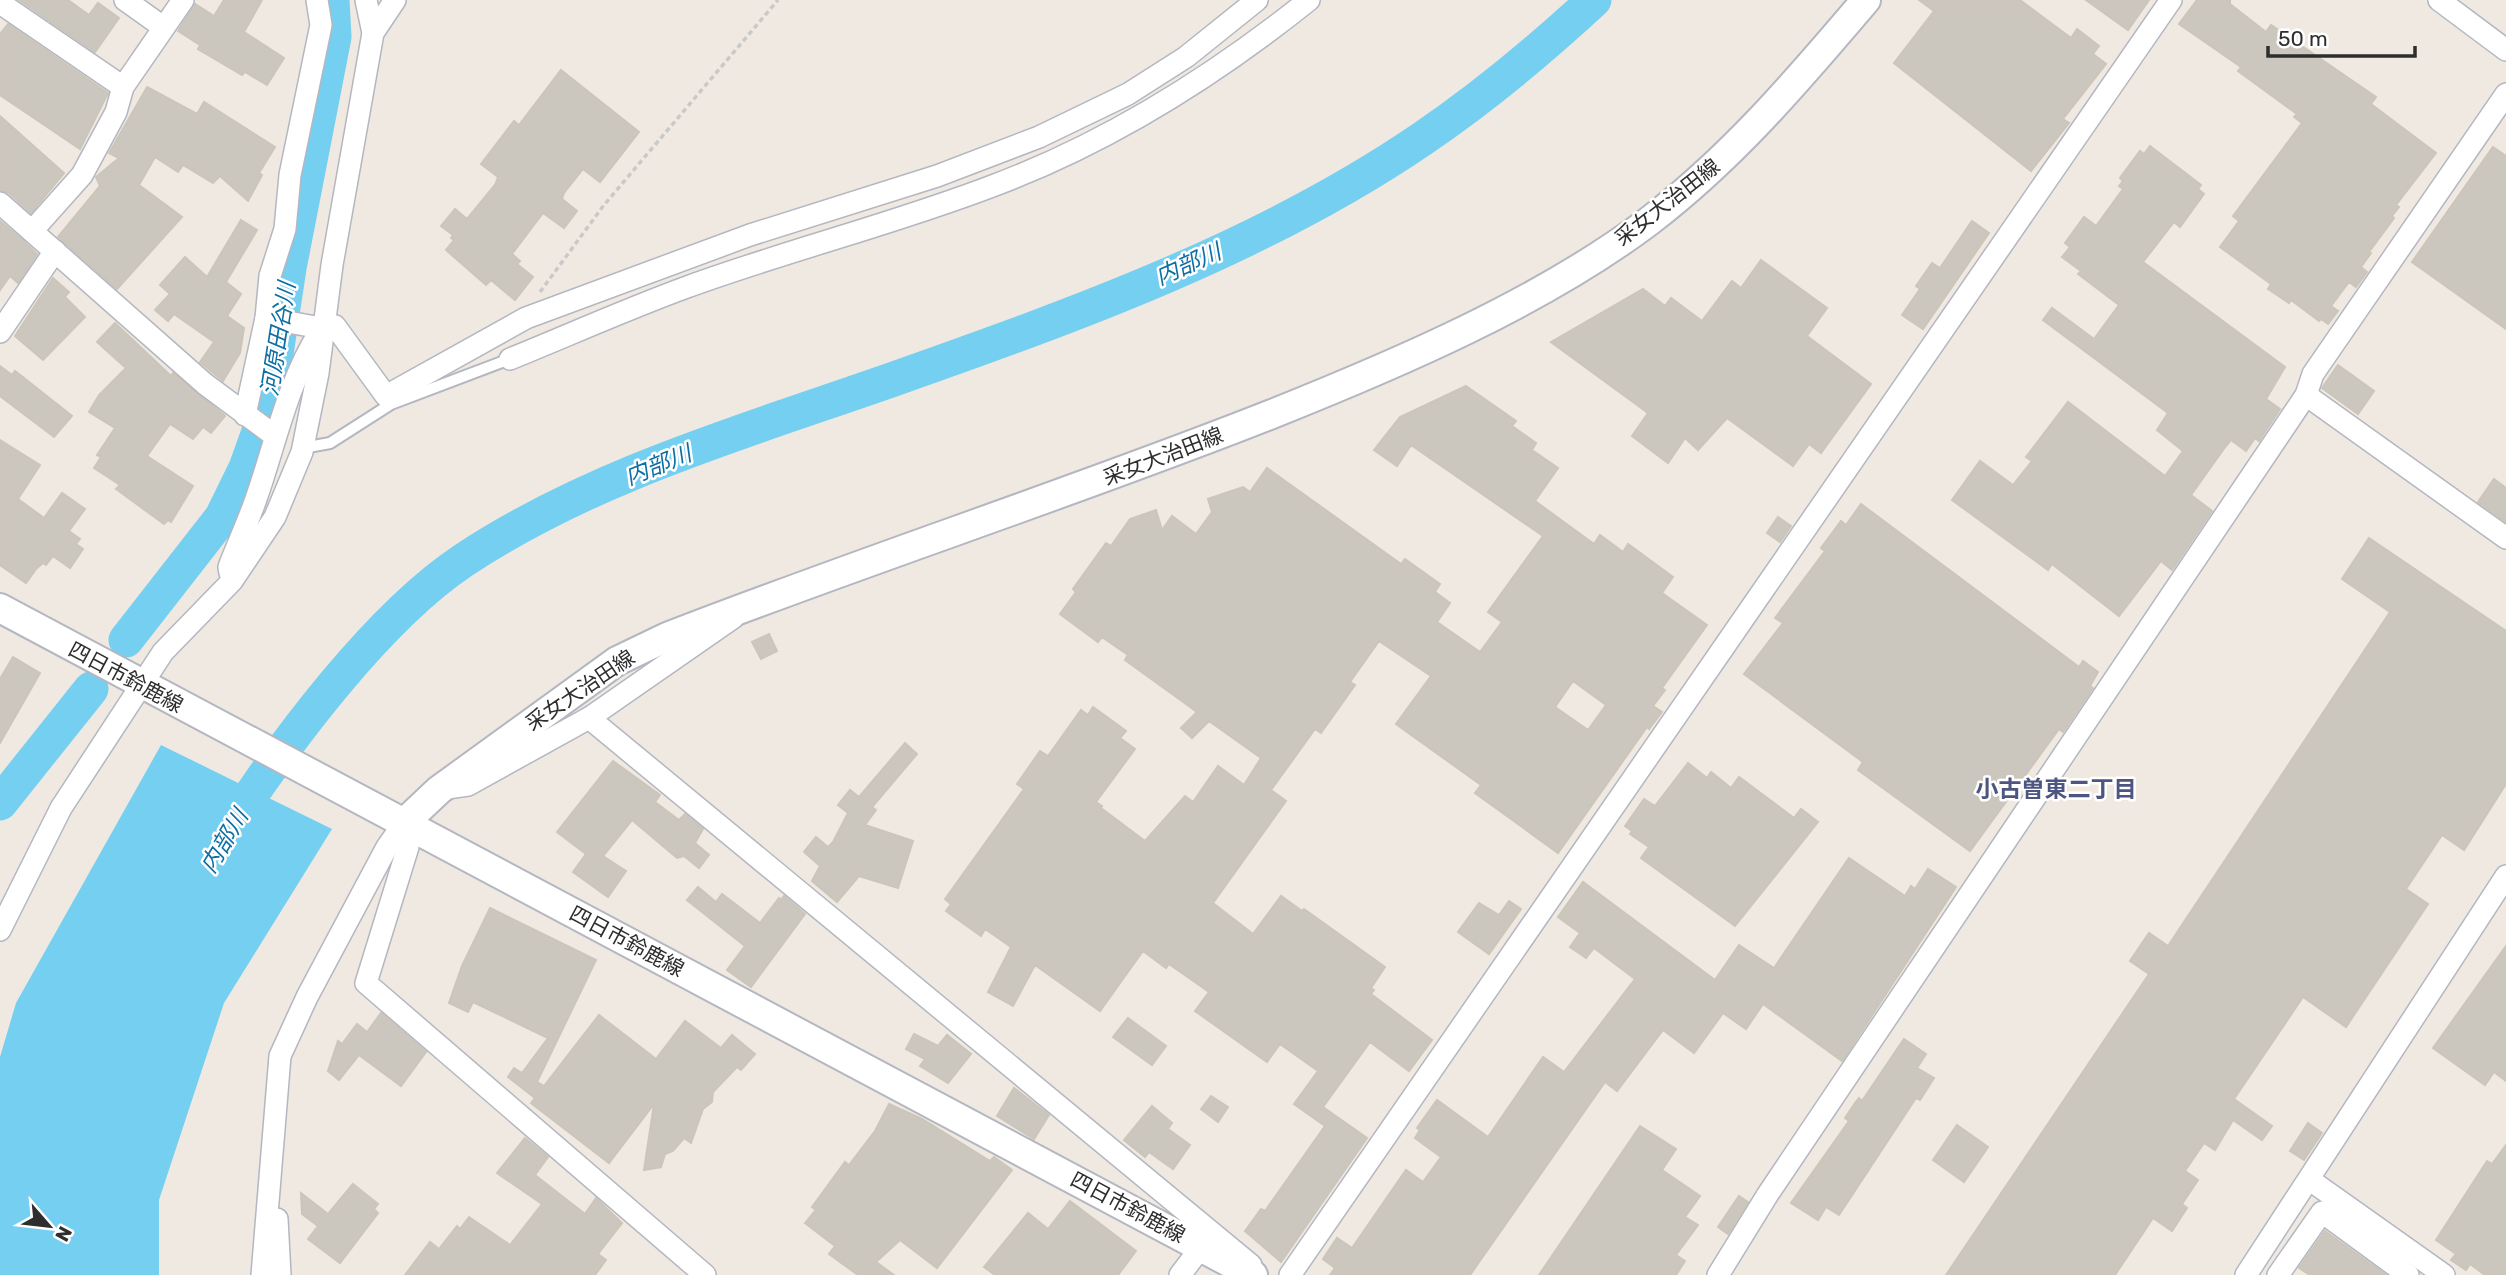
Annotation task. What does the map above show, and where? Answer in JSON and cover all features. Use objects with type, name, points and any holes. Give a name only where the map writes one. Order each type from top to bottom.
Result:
[{"type":"main road","name":"采女大治田線","points":[[404,823],[439,790],[617,661],[667,637],[748,605],[1116,475],[1313,397],[1471,326],[1546,286],[1647,222],[1729,155],[1791,89],[1866,0]]},
{"type":"main road","name":"四日市鈴鹿線","points":[[0,608],[1254,1275]]},
{"type":"street","points":[[125,0],[163,27]]},
{"type":"street","points":[[32,231],[82,175],[116,112],[123,87],[183,0]]},
{"type":"street","points":[[247,417],[269,319],[270,276],[285,229],[290,174],[321,25],[317,0]]},
{"type":"street","points":[[0,930],[61,808],[148,689],[163,652],[232,581],[275,517],[303,447],[318,373],[321,328],[373,33],[366,0]]},
{"type":"street","points":[[373,33],[395,0]]},
{"type":"street","points":[[269,319],[321,328],[335,326],[389,400],[526,318],[750,234],[937,176],[1039,138],[1128,94],[1186,57],[1257,0]]},
{"type":"street","points":[[510,359],[687,287],[996,185],[1052,161],[1152,110],[1224,65],[1309,0]]},
{"type":"street","points":[[1290,1275],[2171,0]]},
{"type":"street","points":[[2440,0],[2506,50]]},
{"type":"street","points":[[0,3],[123,87]]},
{"type":"street","points":[[1718,1275],[1768,1194],[2306,395],[2313,374],[2506,94]]},
{"type":"street","points":[[0,203],[205,384],[272,434]]},
{"type":"street","points":[[0,332],[55,251]]},
{"type":"street","points":[[232,581],[229,567],[257,495],[272,434],[306,352],[321,328]]},
{"type":"street","points":[[2306,395],[2506,538]]},
{"type":"street","points":[[439,790],[468,785],[589,718],[712,635],[748,605]]},
{"type":"street","points":[[589,718],[1170,1195],[1263,1275]]},
{"type":"street","points":[[262,1275],[280,1056],[307,997],[375,870],[404,823]]},
{"type":"street","points":[[404,823],[408,847],[366,983],[705,1275]]},
{"type":"street","points":[[2246,1275],[2499,903],[2506,876]]},
{"type":"street","points":[[2310,1180],[2444,1275]]},
{"type":"street","points":[[269,1197],[278,1220],[279,1275]]},
{"type":"street","points":[[2285,1272],[2322,1212],[2408,1275]]},
{"type":"street","points":[[1180,1275],[1202,1246]]},
{"type":"lane","points":[[303,447],[330,443],[389,400],[510,359]]},
{"type":"path","points":[[526,318],[543,286],[604,205],[778,0]]},
{"type":"water","points":[[161,745],[332,829],[224,1003],[159,1200],[159,1275],[0,1275],[0,1057],[16,1003]]},
{"type":"building","points":[[19,0],[68,0],[89,15],[98,3],[119,18],[95,52]]},
{"type":"building","points":[[224,0],[262,0],[244,32],[284,58],[267,85],[245,72],[242,75],[198,49],[200,45],[178,31],[195,4],[214,16]]},
{"type":"building","points":[[1919,0],[2020,0],[2071,38],[2077,29],[2099,46],[2093,54],[2106,64],[2063,119],[2069,123],[2031,171],[1894,63],[1934,11]]},
{"type":"building","points":[[2086,0],[2149,0],[2128,30]]},
{"type":"building","points":[[2197,0],[2230,0],[2230,4],[2266,32],[2271,25],[2376,97],[2371,104],[2436,153],[2396,205],[2399,207],[2392,216],[2394,218],[2361,267],[2367,272],[2356,287],[2349,282],[2331,306],[2338,311],[2328,324],[2268,289],[2271,284],[2220,247],[2239,221],[2233,216],[2302,123],[2294,117],[2297,114],[2238,71],[2241,67],[2179,24]]},
{"type":"building","points":[[8,24],[108,93],[80,149],[0,95],[0,34]]},
{"type":"building","points":[[561,70],[639,132],[600,182],[583,169],[564,193],[562,199],[577,211],[564,228],[543,213],[512,254],[520,261],[517,264],[533,277],[515,300],[491,280],[486,285],[446,250],[454,240],[451,238],[453,235],[441,226],[455,209],[467,219],[495,185],[498,177],[481,164],[514,121],[519,125]]},
{"type":"building","points":[[147,87],[197,114],[204,102],[275,147],[259,173],[262,175],[248,201],[220,176],[213,183],[183,165],[178,172],[155,157],[139,185],[182,217],[117,289],[58,237],[100,186],[96,177],[119,158],[109,153]]},
{"type":"building","points":[[0,116],[64,173],[31,213],[9,193],[0,190]]},
{"type":"building","points":[[2150,146],[2201,185],[2198,189],[2204,194],[2180,227],[2174,222],[2143,262],[2285,367],[2266,399],[2280,409],[2259,441],[2255,438],[2246,451],[2231,440],[2223,450],[2191,495],[2212,511],[2172,570],[2161,561],[2119,616],[2052,564],[2048,570],[1952,500],[1980,461],[2013,485],[2032,461],[2026,457],[2068,402],[2165,476],[2183,451],[2157,430],[2168,413],[2043,320],[2052,308],[2094,339],[2119,305],[2078,274],[2081,271],[2062,257],[2070,247],[2065,243],[2084,217],[2096,226],[2123,189],[2119,186],[2123,181],[2120,178],[2140,151],[2144,154]]},
{"type":"building","points":[[2493,147],[2506,156],[2506,329],[2412,262]]},
{"type":"building","points":[[241,220],[257,230],[226,282],[241,294],[227,316],[244,328],[240,353],[223,381],[200,362],[214,342],[174,314],[168,321],[155,310],[170,294],[160,285],[185,257],[207,277]]},
{"type":"building","points":[[0,221],[19,237],[17,241],[20,238],[37,254],[18,283],[10,276],[0,290]]},
{"type":"building","points":[[1972,221],[1989,233],[1923,329],[1902,315],[1920,289],[1916,286],[1932,263],[1940,268]]},
{"type":"building","points":[[1761,260],[1827,308],[1807,336],[1871,384],[1821,453],[1809,444],[1793,466],[1727,418],[1698,450],[1685,438],[1668,463],[1632,436],[1648,413],[1551,342],[1643,289],[1665,306],[1671,298],[1702,321],[1732,281],[1741,288]]},
{"type":"building","points":[[53,278],[69,292],[65,297],[85,317],[43,360],[15,336]]},
{"type":"building","points":[[115,323],[171,376],[173,373],[225,416],[211,433],[203,427],[193,439],[170,424],[147,456],[193,486],[171,522],[168,520],[164,524],[116,489],[120,485],[94,468],[101,457],[97,455],[115,428],[89,412],[99,395],[126,368],[97,342]]},
{"type":"building","points":[[2338,365],[2374,391],[2358,414],[2322,388]]},
{"type":"building","points":[[0,366],[12,375],[15,371],[72,416],[54,437],[0,396]]},
{"type":"building","points":[[1466,386],[1516,421],[1512,426],[1536,443],[1532,450],[1558,468],[1535,501],[1594,544],[1600,535],[1623,552],[1628,544],[1673,577],[1662,593],[1707,625],[1662,688],[1665,690],[1653,706],[1662,712],[1649,729],[1647,727],[1558,853],[1475,793],[1481,785],[1396,724],[1431,676],[1379,641],[1350,682],[1355,685],[1321,733],[1315,729],[1271,790],[1286,801],[1213,903],[1253,934],[1281,896],[1302,911],[1304,909],[1385,967],[1371,988],[1374,990],[1371,994],[1432,1040],[1409,1071],[1370,1042],[1323,1107],[1367,1138],[1281,1262],[1245,1231],[1261,1209],[1265,1211],[1325,1126],[1294,1104],[1318,1071],[1280,1044],[1267,1062],[1195,1011],[1209,992],[1169,964],[1166,968],[1143,951],[1100,1011],[1035,965],[1013,1006],[988,992],[1011,947],[985,929],[981,936],[946,911],[951,904],[945,899],[1024,789],[1017,784],[1040,751],[1048,756],[1081,710],[1088,715],[1093,707],[1126,731],[1120,738],[1135,749],[1096,802],[1145,841],[1185,796],[1193,802],[1218,766],[1244,785],[1261,758],[1209,721],[1192,738],[1181,728],[1197,712],[1125,660],[1128,655],[1102,637],[1098,642],[1060,614],[1076,592],[1073,589],[1106,543],[1111,546],[1130,519],[1156,510],[1162,530],[1172,516],[1196,534],[1212,512],[1208,499],[1243,487],[1250,492],[1267,468],[1401,564],[1405,559],[1440,584],[1435,592],[1450,603],[1437,622],[1480,652],[1502,622],[1488,612],[1543,536],[1411,445],[1397,466],[1374,450],[1400,417]],"holes":[[[1573,681],[1606,705],[1588,730],[1555,707]]]},
{"type":"building","points":[[0,440],[40,465],[18,499],[44,518],[62,493],[85,509],[69,531],[80,539],[76,544],[83,549],[70,568],[53,556],[46,565],[43,563],[36,569],[26,583],[0,565]]},
{"type":"building","points":[[2494,479],[2506,488],[2506,522],[2478,502]]},
{"type":"building","points":[[1861,504],[2079,667],[2083,661],[2098,672],[2090,686],[2093,688],[2063,732],[2059,729],[1970,851],[1858,770],[1863,762],[1744,674],[1783,623],[1775,618],[1825,551],[1821,548],[1841,521],[1846,525]]},
{"type":"building","points":[[1778,517],[1791,526],[1780,542],[1767,533]]},
{"type":"building","points":[[2369,538],[2506,631],[2506,784],[2464,850],[2442,835],[2406,889],[2428,904],[2346,1027],[2303,997],[2234,1099],[2272,1126],[2262,1140],[2233,1120],[2215,1150],[2204,1143],[2185,1171],[2198,1180],[2182,1204],[2187,1208],[2172,1231],[2153,1218],[2115,1275],[1946,1275],[2149,974],[2130,961],[2149,933],[2168,946],[2390,612],[2342,579]]},
{"type":"building","points":[[769,634],[777,651],[761,659],[752,642]]},
{"type":"building","points":[[13,657],[40,673],[0,743],[0,679]]},
{"type":"building","points":[[905,743],[917,754],[872,807],[876,810],[865,825],[913,841],[898,888],[859,876],[837,902],[812,881],[820,866],[804,852],[816,837],[828,847],[833,842],[848,813],[838,805],[850,790],[859,797]]},
{"type":"building","points":[[613,761],[660,795],[655,802],[679,820],[685,814],[703,829],[695,843],[709,855],[699,868],[684,856],[677,858],[632,820],[603,856],[626,871],[608,897],[573,872],[586,854],[557,832]]},
{"type":"building","points":[[1688,763],[1707,778],[1711,772],[1731,788],[1739,777],[1794,818],[1801,809],[1818,822],[1735,926],[1641,858],[1649,847],[1630,834],[1632,831],[1625,826],[1644,799],[1655,806]]},
{"type":"building","points":[[1849,858],[1905,896],[1911,886],[1915,889],[1928,869],[1956,887],[1842,1061],[1763,1004],[1746,1029],[1723,1013],[1694,1053],[1663,1030],[1617,1091],[1605,1082],[1470,1275],[1330,1275],[1335,1268],[1323,1259],[1337,1238],[1352,1248],[1406,1170],[1423,1182],[1441,1157],[1415,1138],[1420,1130],[1417,1128],[1437,1100],[1488,1137],[1543,1057],[1564,1072],[1635,979],[1594,948],[1586,958],[1570,947],[1580,933],[1558,917],[1583,882],[1715,980],[1739,945],[1774,968]]},
{"type":"building","points":[[698,887],[716,902],[722,894],[760,923],[779,898],[781,900],[784,896],[805,914],[751,987],[727,970],[745,946],[687,900]]},
{"type":"building","points":[[1509,901],[1521,909],[1489,954],[1458,932],[1479,903],[1499,915]]},
{"type":"building","points":[[490,908],[596,960],[537,1082],[544,1086],[599,1015],[656,1059],[685,1021],[721,1048],[732,1035],[755,1054],[741,1070],[737,1067],[713,1092],[712,1102],[703,1109],[691,1143],[684,1138],[673,1151],[665,1154],[661,1167],[644,1170],[654,1104],[609,1163],[531,1103],[535,1098],[508,1077],[514,1068],[522,1073],[548,1038],[473,1002],[468,1012],[449,1003],[462,966]]},
{"type":"building","points":[[2506,946],[2506,1081],[2494,1072],[2485,1085],[2433,1048]]},
{"type":"building","points":[[381,1013],[426,1052],[401,1086],[359,1055],[339,1080],[328,1071],[338,1041],[342,1044],[357,1024],[367,1032]]},
{"type":"building","points":[[1128,1018],[1166,1046],[1152,1065],[1113,1037]]},
{"type":"building","points":[[914,1034],[938,1046],[947,1035],[971,1054],[948,1083],[920,1066],[925,1059],[906,1049]]},
{"type":"building","points":[[1904,1039],[1926,1054],[1917,1068],[1934,1078],[1920,1100],[1916,1098],[1839,1215],[1826,1207],[1818,1220],[1791,1203],[1849,1121],[1845,1118],[1855,1103],[1859,1098],[1862,1101]]},
{"type":"building","points":[[1014,1088],[1049,1115],[1034,1139],[997,1116]]},
{"type":"building","points":[[1211,1096],[1228,1107],[1218,1122],[1201,1109]]},
{"type":"building","points":[[889,1104],[922,1119],[990,1161],[994,1157],[1012,1170],[937,1268],[900,1240],[876,1262],[894,1275],[858,1275],[829,1254],[835,1246],[805,1223],[816,1210],[812,1207],[845,1162],[849,1165],[875,1131]]},
{"type":"building","points":[[1152,1106],[1172,1123],[1168,1129],[1190,1145],[1173,1169],[1149,1152],[1145,1157],[1124,1140]]},
{"type":"building","points":[[2308,1123],[2322,1133],[2304,1160],[2290,1151]]},
{"type":"building","points":[[1957,1125],[1988,1147],[1964,1182],[1933,1160]]},
{"type":"building","points":[[1640,1126],[1676,1149],[1662,1170],[1700,1196],[1685,1217],[1698,1225],[1676,1255],[1685,1261],[1676,1275],[1539,1275]]},
{"type":"building","points":[[525,1138],[548,1157],[535,1175],[585,1214],[596,1198],[622,1223],[598,1254],[606,1260],[595,1275],[405,1275],[430,1242],[439,1249],[457,1226],[460,1229],[469,1217],[510,1245],[542,1204],[497,1173]]},
{"type":"building","points":[[2506,1145],[2506,1275],[2485,1275],[2470,1264],[2466,1270],[2451,1260],[2456,1254],[2436,1240],[2487,1161],[2492,1164]]},
{"type":"building","points":[[353,1184],[378,1204],[374,1209],[378,1213],[340,1263],[308,1239],[318,1226],[302,1214],[301,1193],[328,1214]]},
{"type":"building","points":[[1739,1196],[1748,1202],[1728,1234],[1718,1227]]},
{"type":"building","points":[[1070,1201],[1136,1251],[1118,1275],[995,1275],[984,1267],[1028,1213],[1048,1229]]},
{"type":"building","points":[[2325,1231],[2386,1275],[2310,1275],[2299,1268]]},
{"type":"waterway","name":"河原田谷川","points":[[126,640],[222,517],[246,468],[268,406],[289,268],[334,37],[332,0]]},
{"type":"waterway","name":"内部川","points":[[228,830],[276,759],[366,648],[431,584],[464,560],[514,530],[619,478],[673,456],[1030,330],[1166,276],[1232,246],[1361,178],[1422,139],[1511,72],[1594,0]]},
{"type":"waterway","name":"河原田谷川","points":[[0,803],[91,689]]},
{"type":"district","name":"小古曽東二丁目","points":[[2056,789]]}]
